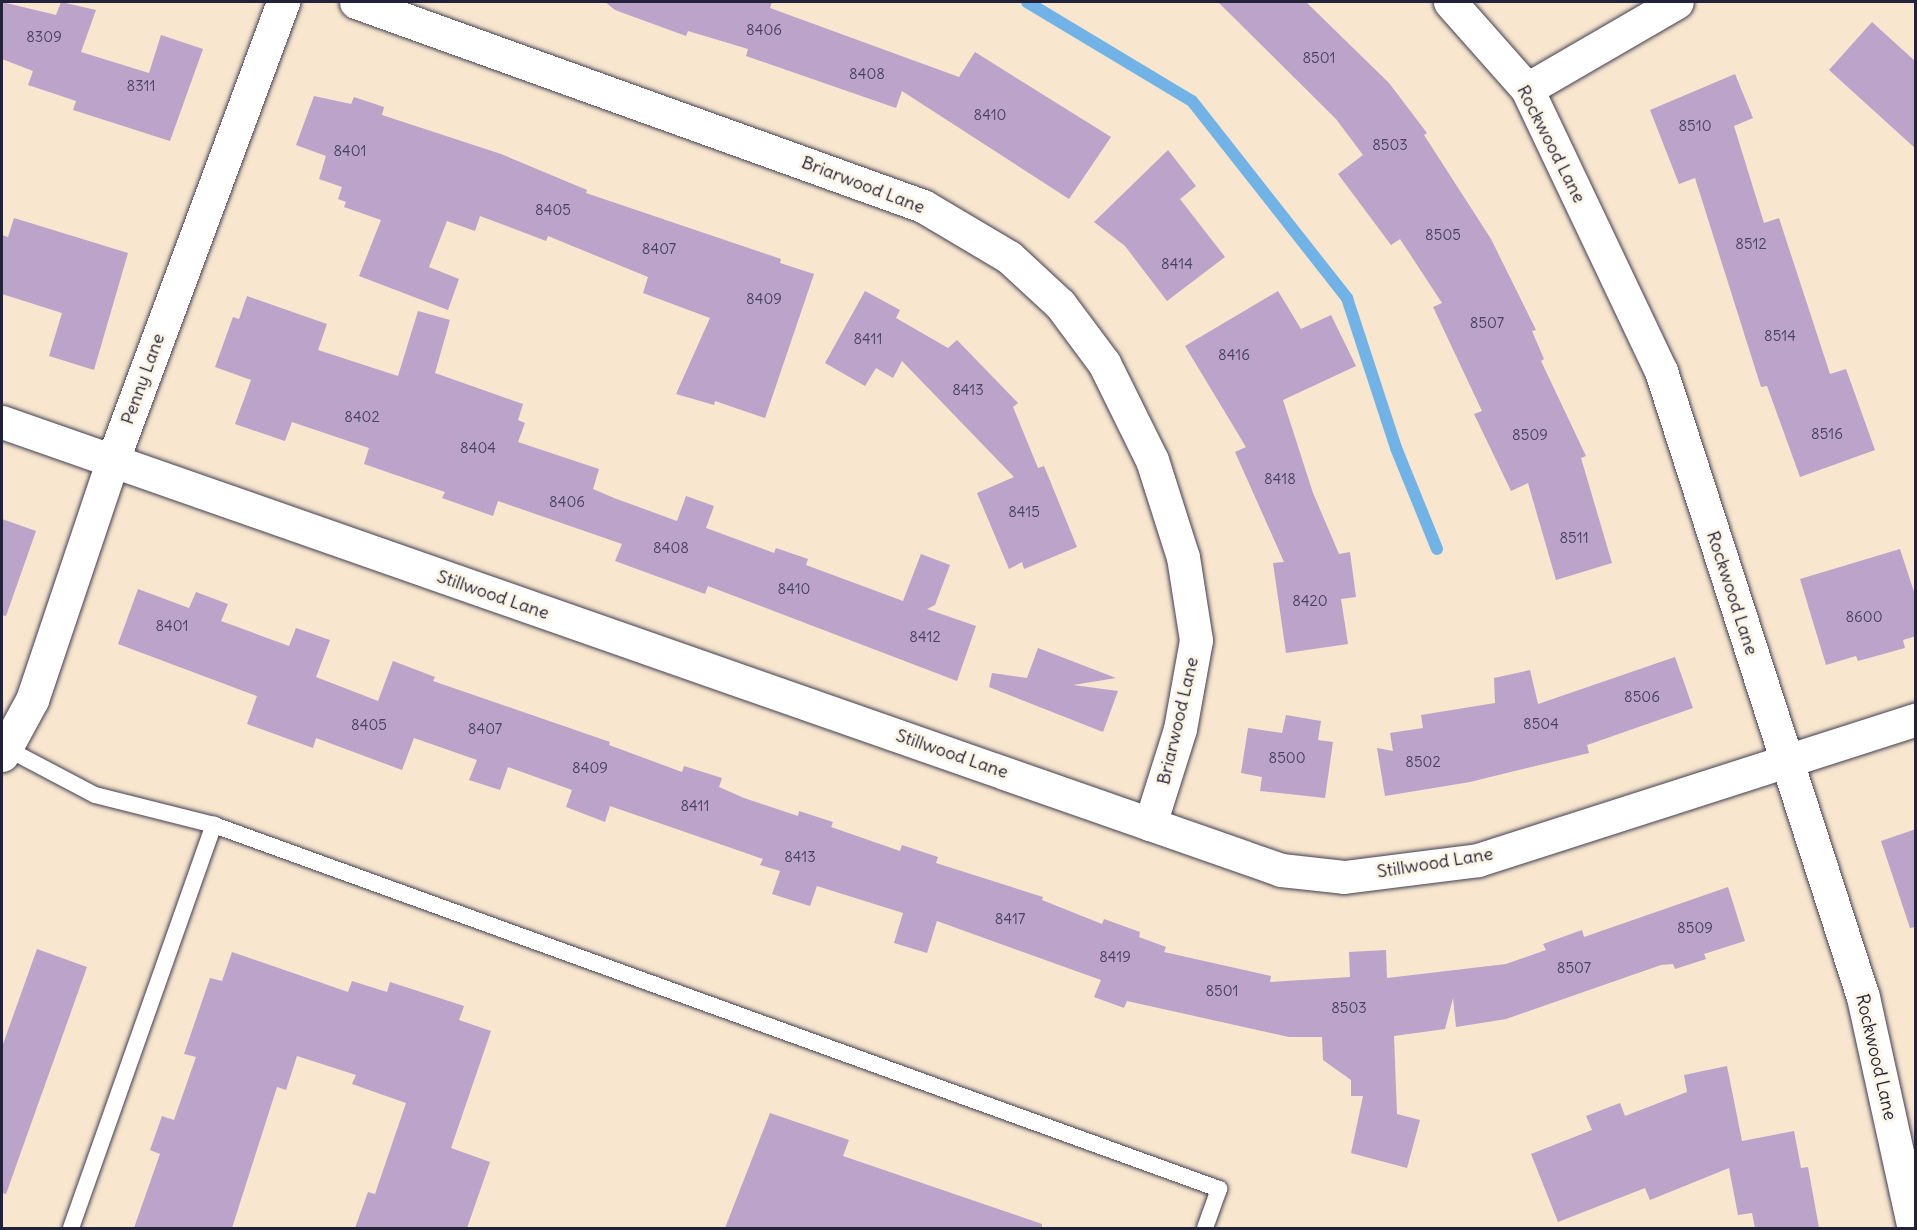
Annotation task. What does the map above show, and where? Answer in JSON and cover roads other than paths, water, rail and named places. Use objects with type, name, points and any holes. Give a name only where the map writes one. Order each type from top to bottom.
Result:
[{"type":"street","name":"Penny Lane","points":[[3,751],[32,700],[112,462],[283,2]]},
{"type":"street","name":"Briarwood Lane","points":[[356,2],[923,206],[1009,258],[1060,304],[1104,363],[1152,460],[1183,557],[1196,640],[1180,729],[1150,824]]},
{"type":"street","name":"Rockwood Lane","points":[[1450,2],[1527,89],[1661,371],[1863,997],[1913,1215]]},
{"type":"street","points":[[1527,89],[1677,2]]},
{"type":"street","name":"Stillwood Lane","points":[[2,422],[1281,870],[1344,876],[1394,872],[1478,860],[1916,719]]},
{"type":"lane","points":[[3,751],[95,795],[214,825],[1219,1189],[1204,1228]]},
{"type":"lane","points":[[71,1228],[214,825]]},
{"type":"waterway","points":[[1027,2],[1192,101],[1347,298],[1396,448],[1437,549]]}]
